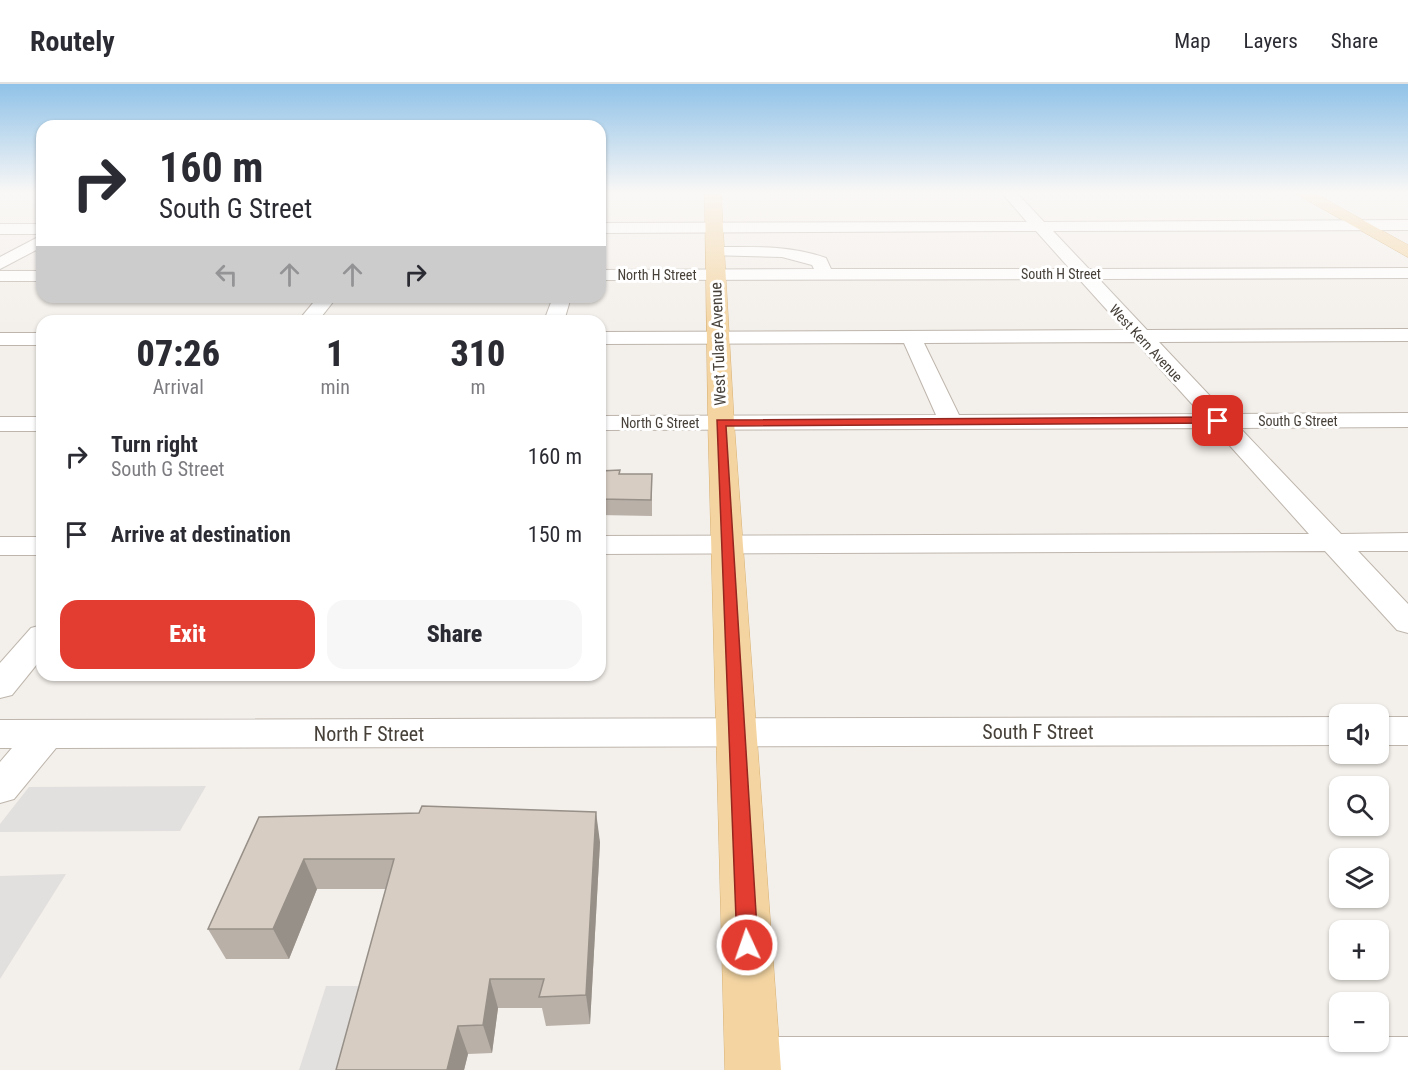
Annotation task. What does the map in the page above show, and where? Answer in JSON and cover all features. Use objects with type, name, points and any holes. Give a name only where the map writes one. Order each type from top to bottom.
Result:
[{"type":"main road","name":"West Tulare Avenue","points":[[714,239],[753,1066]]},
{"type":"main road","points":[[1385,239],[1408,252]]},
{"type":"street","name":"North H Street","points":[[606,273],[708,239]]},
{"type":"street","name":"South H Street","points":[[720,239],[824,274],[1408,273]]},
{"type":"street","name":"West Kern Avenue","points":[[1050,239],[1408,623]]},
{"type":"street","points":[[0,264],[36,243]]},
{"type":"street","points":[[0,276],[36,276]]},
{"type":"street","points":[[313,315],[323,303]]},
{"type":"street","points":[[606,338],[1408,335]]},
{"type":"street","points":[[911,337],[929,371],[943,408],[952,422]]},
{"type":"street","points":[[0,339],[36,339]]},
{"type":"street","name":"South G Street","points":[[721,422],[1408,420]]},
{"type":"street","name":"North G Street","points":[[606,423],[721,422]]},
{"type":"street","points":[[0,424],[36,424]]},
{"type":"street","points":[[606,545],[1408,542]]},
{"type":"street","points":[[0,546],[36,546]]},
{"type":"street","points":[[0,686],[36,643]]},
{"type":"street","name":"South F Street","points":[[737,734],[1329,731]]},
{"type":"street","points":[[1389,731],[1408,731]]},
{"type":"street","name":"North F Street","points":[[0,734],[737,734]]},
{"type":"street","points":[[0,788],[46,734]]},
{"type":"street","points":[[753,1066],[1408,1062]]},
{"type":"shaded area","points":[[206,786],[180,831],[0,832],[0,824],[29,787]]},
{"type":"shaded area","points":[[66,874],[0,979],[0,876]]},
{"type":"shaded area","points":[[326,986],[380,986],[358,1070],[299,1070]]},
{"type":"building","points":[[620,470],[619,474],[652,474],[651,500],[606,499],[606,471]]},
{"type":"building","points":[[422,806],[596,812],[586,995],[539,997],[544,979],[490,979],[483,1025],[458,1026],[447,1070],[336,1070],[394,859],[304,859],[273,929],[208,929],[259,817],[419,813]]},
{"type":"route","points":[[747,945],[721,422],[1218,421]]}]
